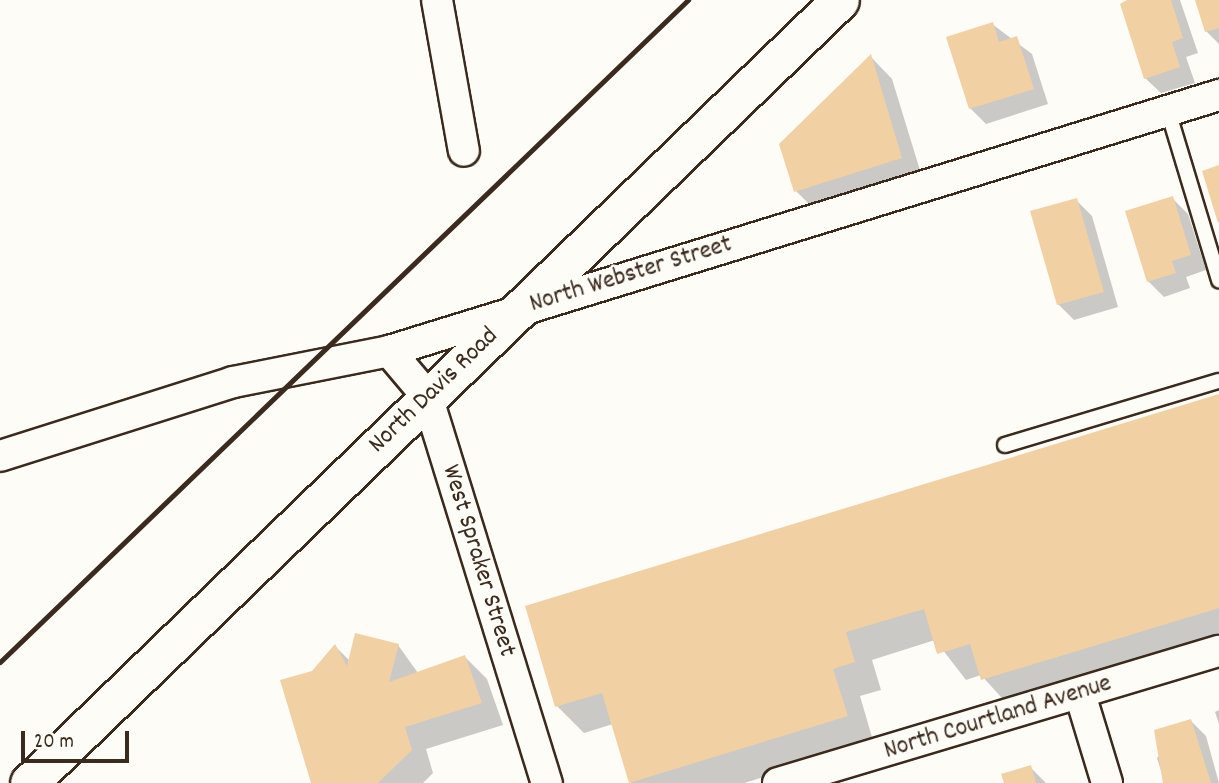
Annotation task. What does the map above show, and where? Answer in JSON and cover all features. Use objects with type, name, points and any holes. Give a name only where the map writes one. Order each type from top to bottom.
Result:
[{"type":"street","points":[[437,0],[464,151]]},
{"type":"street","name":"North Davis Road","points":[[29,783],[427,396],[841,0]]},
{"type":"street","name":"North Webster Street","points":[[0,456],[233,382],[389,351],[1219,95]]},
{"type":"street","name":"West Spraker Street","points":[[389,351],[427,396],[547,783]]},
{"type":"street","name":"North Courtland Avenue","points":[[778,783],[1219,651]]},
{"type":"street","points":[[1080,694],[1107,783]]},
{"type":"lane","points":[[1168,111],[1219,280]]},
{"type":"lane","points":[[1005,444],[1219,381]]},
{"type":"building","points":[[1127,0],[1171,0],[1183,38],[1172,42],[1180,67],[1144,79],[1120,4]]},
{"type":"building","points":[[1195,0],[1219,0],[1219,28],[1205,32]]},
{"type":"building","points":[[993,22],[999,42],[1017,36],[1034,89],[969,109],[946,37]]},
{"type":"building","points":[[871,54],[902,158],[794,192],[779,144]]},
{"type":"building","points":[[1219,165],[1219,222],[1218,223],[1202,171]]},
{"type":"building","points":[[1173,196],[1191,255],[1172,261],[1176,273],[1147,282],[1125,211]]},
{"type":"building","points":[[1077,198],[1104,292],[1057,305],[1030,211]]},
{"type":"building","points":[[1219,394],[1219,608],[981,680],[970,644],[937,654],[924,609],[846,632],[855,662],[833,669],[848,716],[629,783],[602,693],[555,707],[525,606]]},
{"type":"building","points":[[355,633],[399,644],[389,682],[465,655],[482,703],[405,727],[412,750],[378,783],[311,783],[280,680],[312,671],[335,644],[347,666]]},
{"type":"building","points":[[1191,719],[1211,783],[1163,783],[1154,730]]},
{"type":"building","points":[[1031,765],[1036,783],[1004,783],[1001,774]]},
{"type":"railway","points":[[0,662],[688,0]]}]
